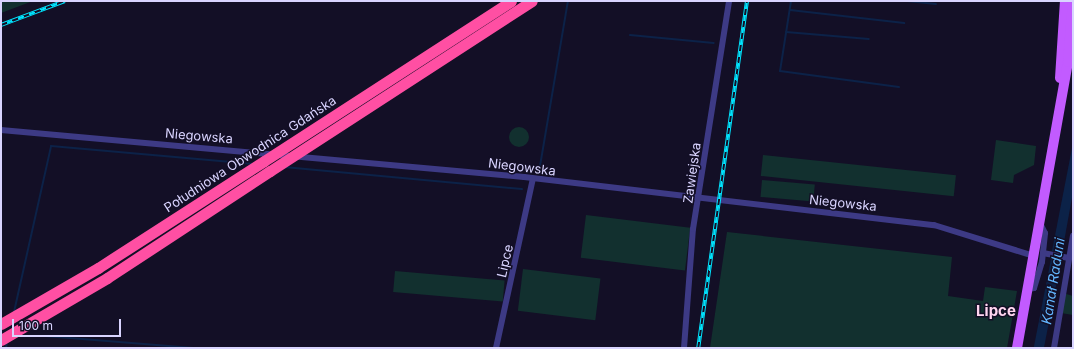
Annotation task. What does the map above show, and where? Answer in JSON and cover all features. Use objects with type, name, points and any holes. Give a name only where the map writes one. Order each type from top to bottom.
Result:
[{"type":"highway","name":"Południowa Obwodnica Gdańska","points":[[1,324],[141,241],[511,1]]},
{"type":"highway","name":"Południowa Obwodnica Gdańska","points":[[1,340],[107,278],[532,1]]},
{"type":"main road","points":[[1060,88],[1065,1]]},
{"type":"main road","points":[[1017,348],[1028,289],[1038,255],[1039,222],[1060,88],[1070,48],[1073,1]]},
{"type":"street","name":"Zawiejska","points":[[684,348],[693,230],[729,1]]},
{"type":"street","name":"Niegowska","points":[[1,130],[533,179],[946,227],[1038,255],[1050,255],[1066,258]]},
{"type":"street","name":"Lipce","points":[[496,348],[533,179]]},
{"type":"street","points":[[1054,348],[1066,258],[1073,236]]},
{"type":"green space","points":[[1,1],[33,1],[1,13]]},
{"type":"green space","points":[[519,127],[526,130],[529,137],[526,144],[519,147],[512,144],[509,137],[512,130]]},
{"type":"green space","points":[[996,140],[1036,146],[1034,165],[1014,175],[1013,183],[991,180]]},
{"type":"green space","points":[[763,155],[956,175],[954,196],[761,176]]},
{"type":"green space","points":[[762,180],[815,185],[813,202],[761,197]]},
{"type":"green space","points":[[586,215],[690,228],[685,270],[581,258]]},
{"type":"green space","points":[[727,232],[952,257],[948,296],[983,301],[985,287],[1017,291],[1007,348],[710,348]]},
{"type":"green space","points":[[523,269],[600,279],[595,320],[518,311]]},
{"type":"green space","points":[[395,271],[505,281],[503,302],[393,292]]},
{"type":"green space","points":[[1063,293],[1073,296],[1073,315],[1061,313]]},
{"type":"water","points":[[1073,143],[1073,192],[1062,253],[1052,251]]},
{"type":"water","name":"Kanał Raduni","points":[[1051,259],[1061,261],[1044,348],[1034,347]]},
{"type":"waterway","points":[[539,172],[568,1]]},
{"type":"waterway","points":[[791,1],[780,71],[899,87]]},
{"type":"waterway","points":[[907,1],[936,4]]},
{"type":"waterway","points":[[790,10],[904,23]]},
{"type":"waterway","points":[[786,32],[869,39]]},
{"type":"waterway","points":[[630,35],[714,43]]},
{"type":"waterway","points":[[14,312],[51,146],[251,164]]},
{"type":"waterway","points":[[284,167],[522,189]]},
{"type":"waterway","points":[[45,336],[194,348]]},
{"type":"waterway","points":[[6,348],[7,341]]},
{"type":"railway","points":[[1,25],[65,1]]},
{"type":"railway","points":[[698,348],[747,1]]},
{"type":"district","name":"Lipce","points":[[996,311]]}]
